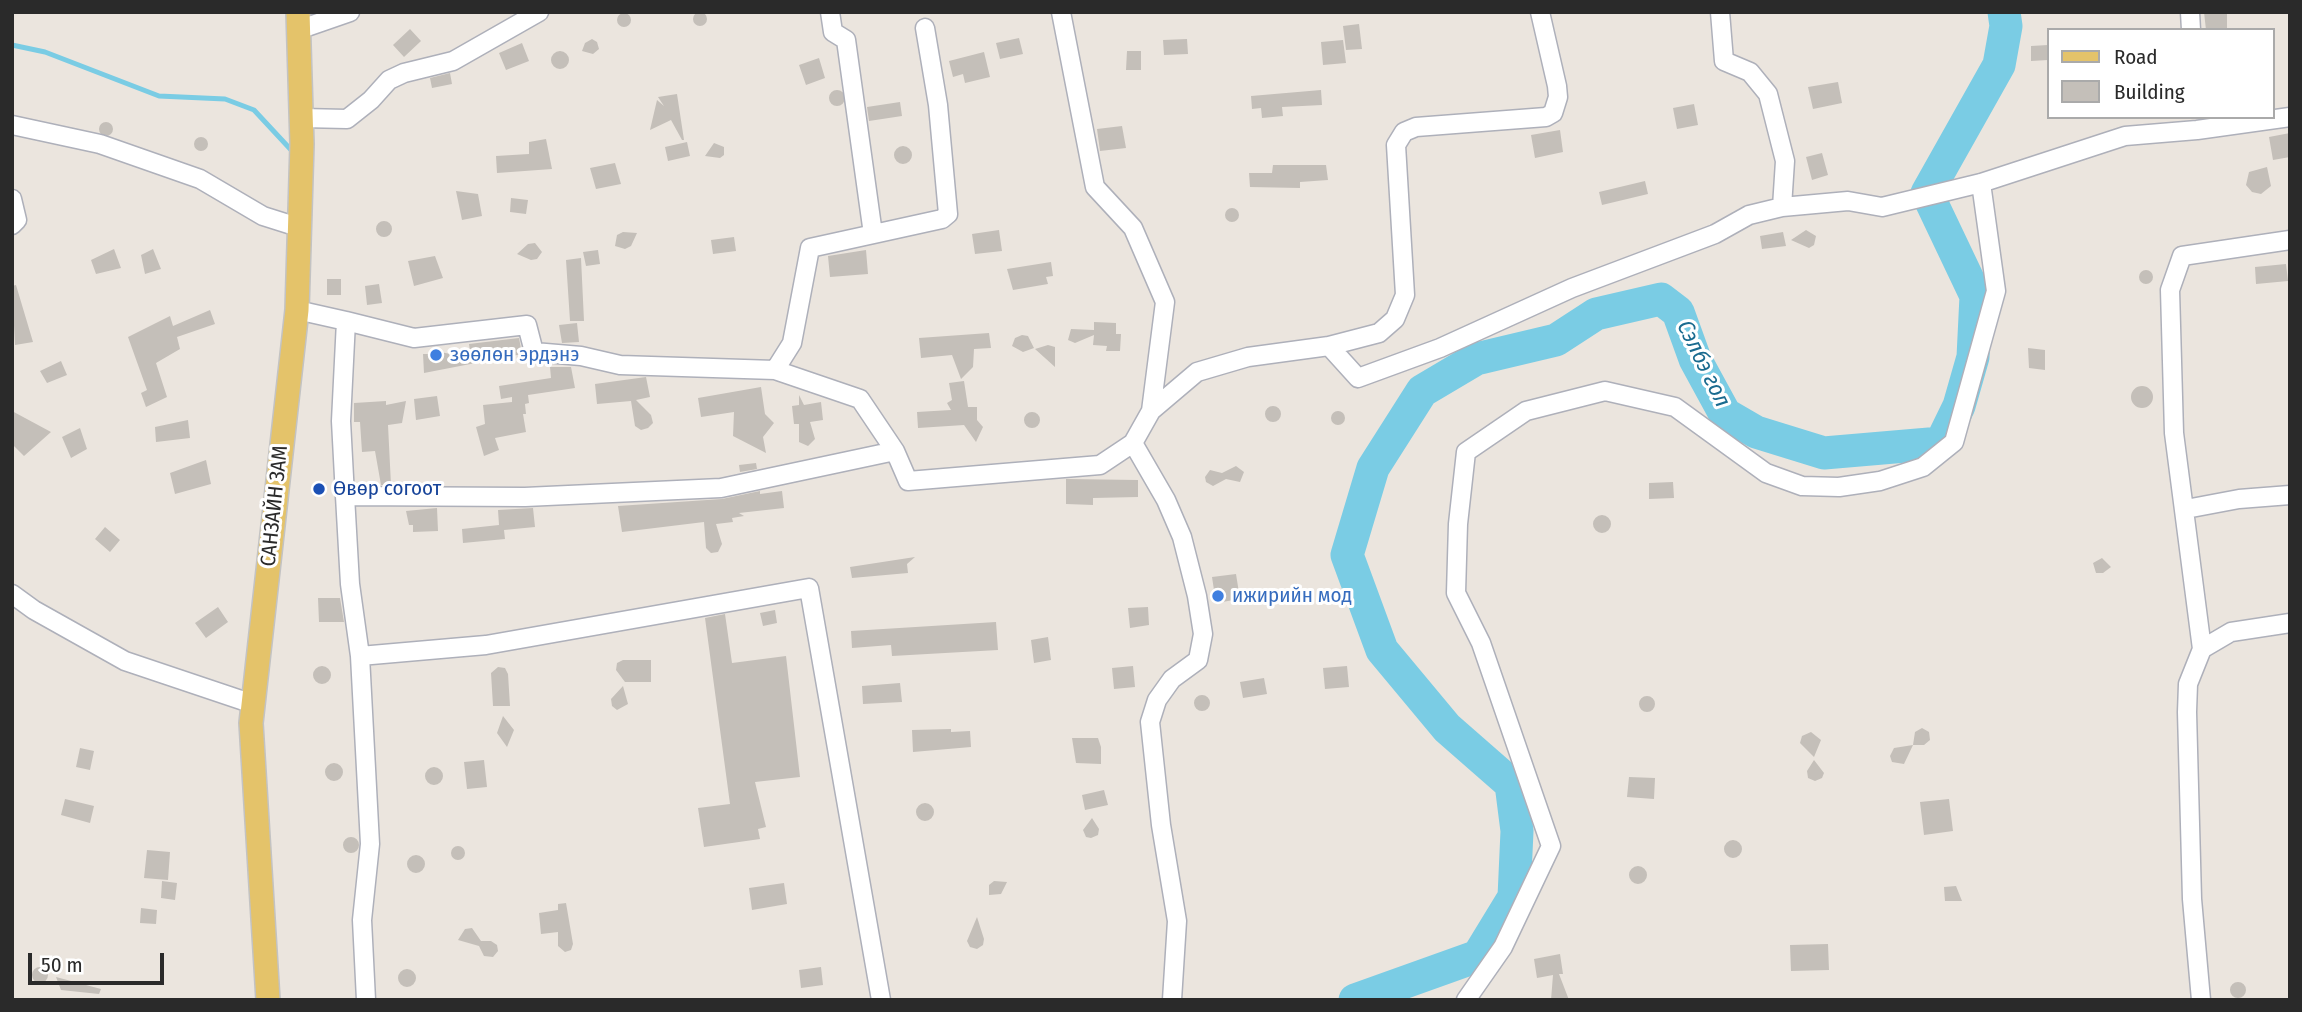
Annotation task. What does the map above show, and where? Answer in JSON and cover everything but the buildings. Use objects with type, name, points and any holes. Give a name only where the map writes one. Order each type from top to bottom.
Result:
[{"type":"main road","name":"САНЗАЙН ЗАМ","points":[[268,1000],[251,723],[297,310],[302,118],[298,21]]},
{"type":"street","points":[[298,21],[350,12]]},
{"type":"street","points":[[302,118],[346,119],[371,100],[389,80],[404,73],[453,61],[539,12]]},
{"type":"street","points":[[830,12],[833,32],[846,40],[873,234]]},
{"type":"street","points":[[1061,12],[1095,187],[1133,228],[1165,302],[1151,411]]},
{"type":"street","points":[[297,310],[414,338],[527,325],[534,352],[581,356],[620,365],[775,370],[860,399],[895,451],[908,481],[1100,465],[1133,443],[1151,411],[1197,372],[1248,357],[1329,346],[1379,333],[1395,319],[1405,295],[1396,145],[1404,132],[1416,127],[1546,117],[1553,113],[1558,86],[1540,12]]},
{"type":"street","points":[[1720,12],[1724,61],[1750,72],[1768,94],[1785,161],[1782,207]]},
{"type":"street","points":[[775,370],[792,343],[810,248],[942,219],[948,214],[938,105],[925,27]]},
{"type":"street","points":[[1329,346],[1358,378],[1440,348],[1572,288],[1716,234],[1749,215],[1782,207],[1848,201],[1882,207],[1977,184],[2125,135],[2197,124],[2263,119]]},
{"type":"street","points":[[14,128],[100,144],[200,179],[263,216],[301,229]]},
{"type":"street","points":[[1466,1000],[1503,947],[1551,846],[1481,643],[1456,593],[1458,524],[1466,452],[1526,411],[1605,391],[1675,407],[1766,473],[1802,486],[1839,487],[1880,481],[1923,467],[1954,442],[1996,291],[1977,184]]},
{"type":"street","points":[[12,199],[17,220],[12,225]]},
{"type":"street","points":[[2200,1000],[2192,899],[2187,712],[2188,684],[2202,649],[2186,509],[2174,433],[2170,290],[2175,269],[2182,256],[2290,240]]},
{"type":"street","points":[[346,321],[341,421],[349,584],[360,656],[370,844],[362,920],[366,1000]]},
{"type":"street","points":[[1133,443],[1166,500],[1182,537],[1198,596],[1203,634],[1198,660],[1172,679],[1157,700],[1150,722],[1161,825],[1177,921],[1172,1000]]},
{"type":"street","points":[[345,496],[524,497],[721,488],[895,451]]},
{"type":"street","points":[[2186,509],[2290,495]]},
{"type":"street","points":[[360,656],[486,645],[809,588],[881,1000]]},
{"type":"street","points":[[12,594],[34,610],[125,661],[253,704]]},
{"type":"street","points":[[2202,649],[2231,632],[2290,623]]},
{"type":"waterway","name":"Сэлбэ гол","points":[[1355,1000],[1478,956],[1514,897],[1517,831],[1511,784],[1447,728],[1382,650],[1347,555],[1373,468],[1422,391],[1476,359],[1556,340],[1596,314],[1661,299],[1678,312],[1695,359],[1725,414],[1756,432],[1824,453],[1941,443],[1959,406],[1973,357],[1976,296],[1927,193],[1999,65],[2006,26],[2004,12]]},
{"type":"waterway","points":[[12,45],[45,52],[159,96],[225,99],[254,110],[293,152]]},
{"type":"place","name":"зөөлөн эрдэнэ","points":[[436,355]]},
{"type":"place","name":"Өвөр согоот","points":[[319,489]]},
{"type":"place","name":"ижирийн мод","points":[[1218,596]]}]
